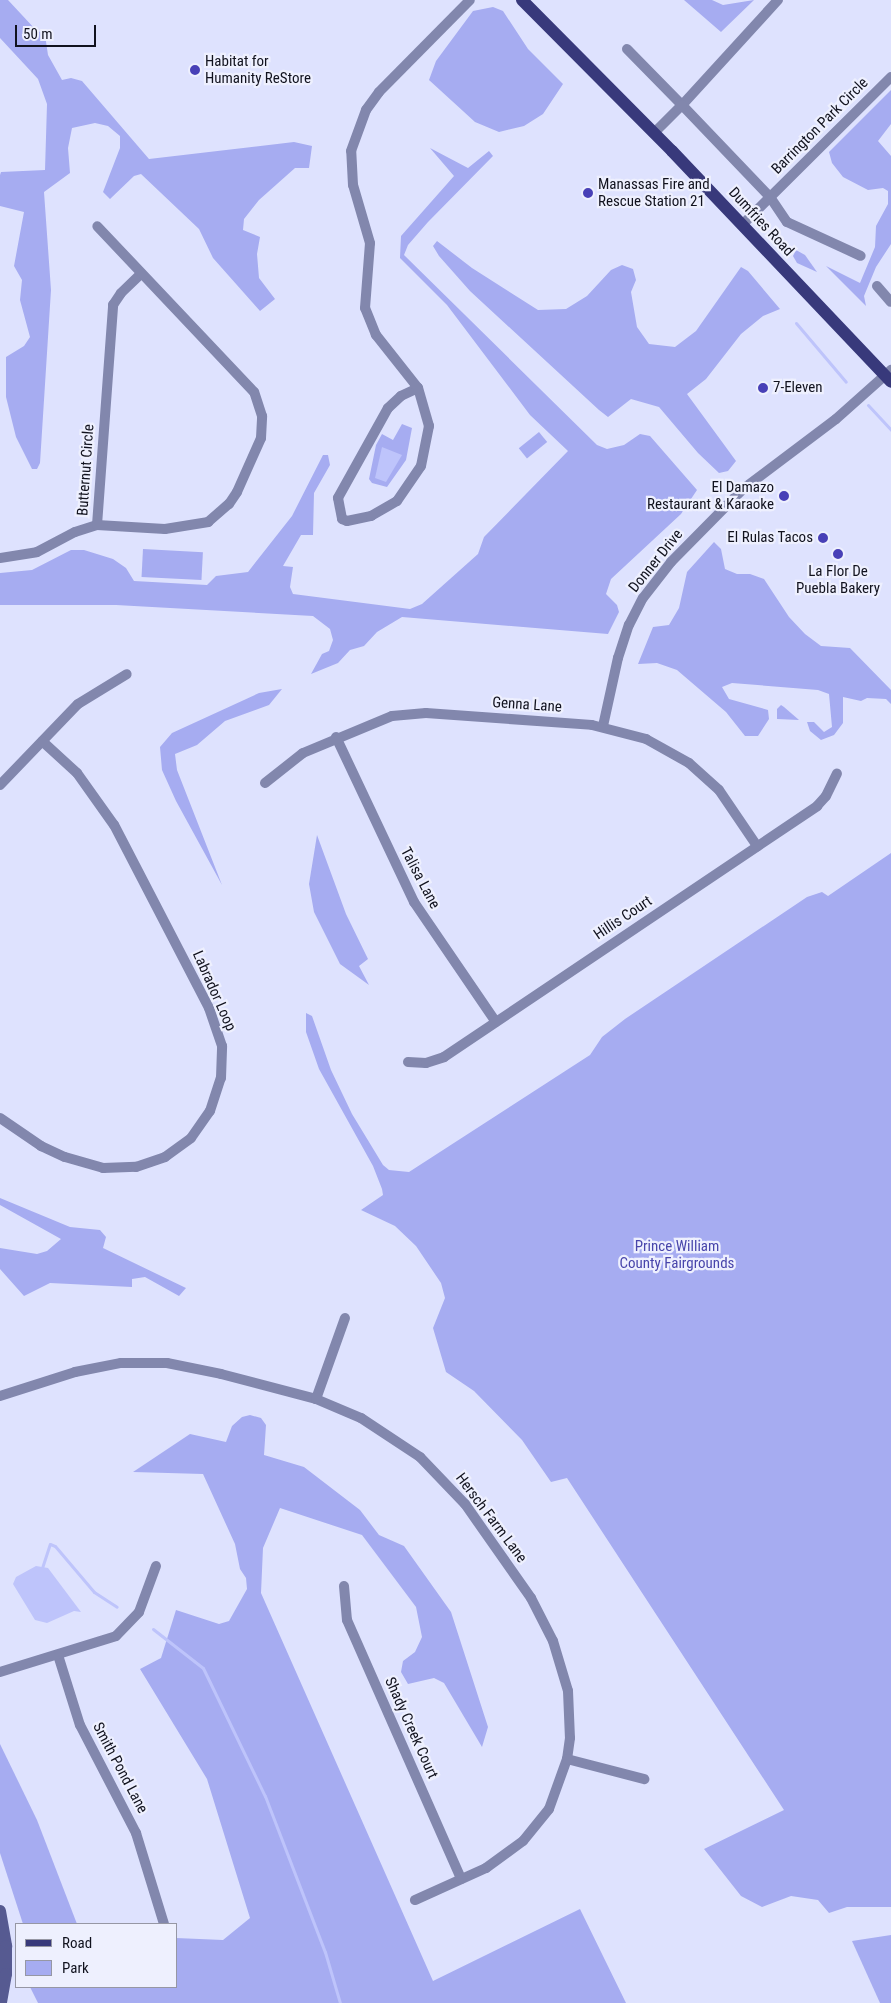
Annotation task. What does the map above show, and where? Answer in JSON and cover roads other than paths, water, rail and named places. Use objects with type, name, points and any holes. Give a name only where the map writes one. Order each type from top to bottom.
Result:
[{"type":"main road","name":"Dumfries Road","points":[[522,0],[654,133],[889,376]]},
{"type":"street","points":[[418,388],[401,396],[388,408],[338,498],[342,519],[356,520],[385,509],[398,501],[413,481],[429,437],[428,415],[418,388],[376,336],[365,308],[370,243],[353,185],[351,151],[366,110],[379,92],[470,0]]},
{"type":"street","points":[[654,133],[778,0]]},
{"type":"street","name":"Barrington Park Circle","points":[[628,49],[770,197]]},
{"type":"street","name":"Barrington Park Circle","points":[[742,225],[891,76]]},
{"type":"street","points":[[770,197],[793,226],[861,256]]},
{"type":"street","name":"Butternut Circle","points":[[97,226],[254,392],[262,416],[260,438],[237,492],[224,509],[208,522],[165,529],[97,525],[113,306],[121,292],[141,274]]},
{"type":"street","points":[[877,286],[891,302]]},
{"type":"street","name":"Donner Drive","points":[[603,726],[618,658],[629,625],[643,598],[671,562],[743,489],[836,419],[889,376]]},
{"type":"street","points":[[0,558],[37,552],[75,532],[97,525]]},
{"type":"street","points":[[0,785],[85,699],[127,674]]},
{"type":"street","name":"Genna Lane","points":[[265,783],[303,753],[336,737],[374,722],[411,714],[603,726],[646,739],[689,763],[719,790],[757,846]]},
{"type":"street","name":"Talisa Lane","points":[[336,737],[414,902],[496,1022]]},
{"type":"street","name":"Labrador Loop","points":[[0,1118],[34,1142],[65,1157],[103,1168],[136,1167],[165,1157],[191,1138],[210,1111],[221,1078],[222,1046],[209,1008],[114,825],[77,773],[42,741]]},
{"type":"street","name":"Hillis Court","points":[[408,1062],[438,1060],[496,1022],[816,806],[826,796],[837,774]]},
{"type":"street","points":[[316,1399],[345,1318]]},
{"type":"street","name":"Hersch Farm Lane","points":[[0,1396],[98,1366],[142,1362],[221,1374],[316,1399],[380,1428],[420,1457],[465,1504],[543,1619],[562,1668],[570,1714],[567,1759],[558,1791],[537,1826],[507,1855],[415,1900]]},
{"type":"street","points":[[0,1672],[110,1639],[126,1628],[142,1606],[156,1566]]},
{"type":"street","name":"Shady Creek Court","points":[[344,1586],[348,1620],[461,1879]]},
{"type":"street","name":"Smith Pond Lane","points":[[58,1654],[80,1725],[131,1819],[164,1923]]},
{"type":"street","points":[[567,1759],[644,1779]]},
{"type":"street","points":[[1,1918],[6,1974],[2,2003]]},
{"type":"waterway","points":[[796,323],[846,382]]},
{"type":"waterway","points":[[868,405],[891,430]]},
{"type":"waterway","points":[[42,1568],[50,1544],[55,1546],[94,1592],[117,1607]]},
{"type":"waterway","points":[[153,1629],[203,1668],[265,1796],[325,1952],[340,2003]]},
{"type":"place","name":"Habitat for Humanity ReStore","points":[[195,70]]},
{"type":"place","name":"Manassas Fire and Rescue Station 21","points":[[588,193]]},
{"type":"place","name":"7-Eleven","points":[[763,388]]},
{"type":"place","name":"El Damazo Restaurant & Karaoke","points":[[784,496]]},
{"type":"place","name":"El Rulas Tacos","points":[[823,538]]},
{"type":"place","name":"La Flor De Puebla Bakery","points":[[838,554]]},
{"type":"park label","name":"Prince William County Fairgrounds","points":[[677,1254]]}]
